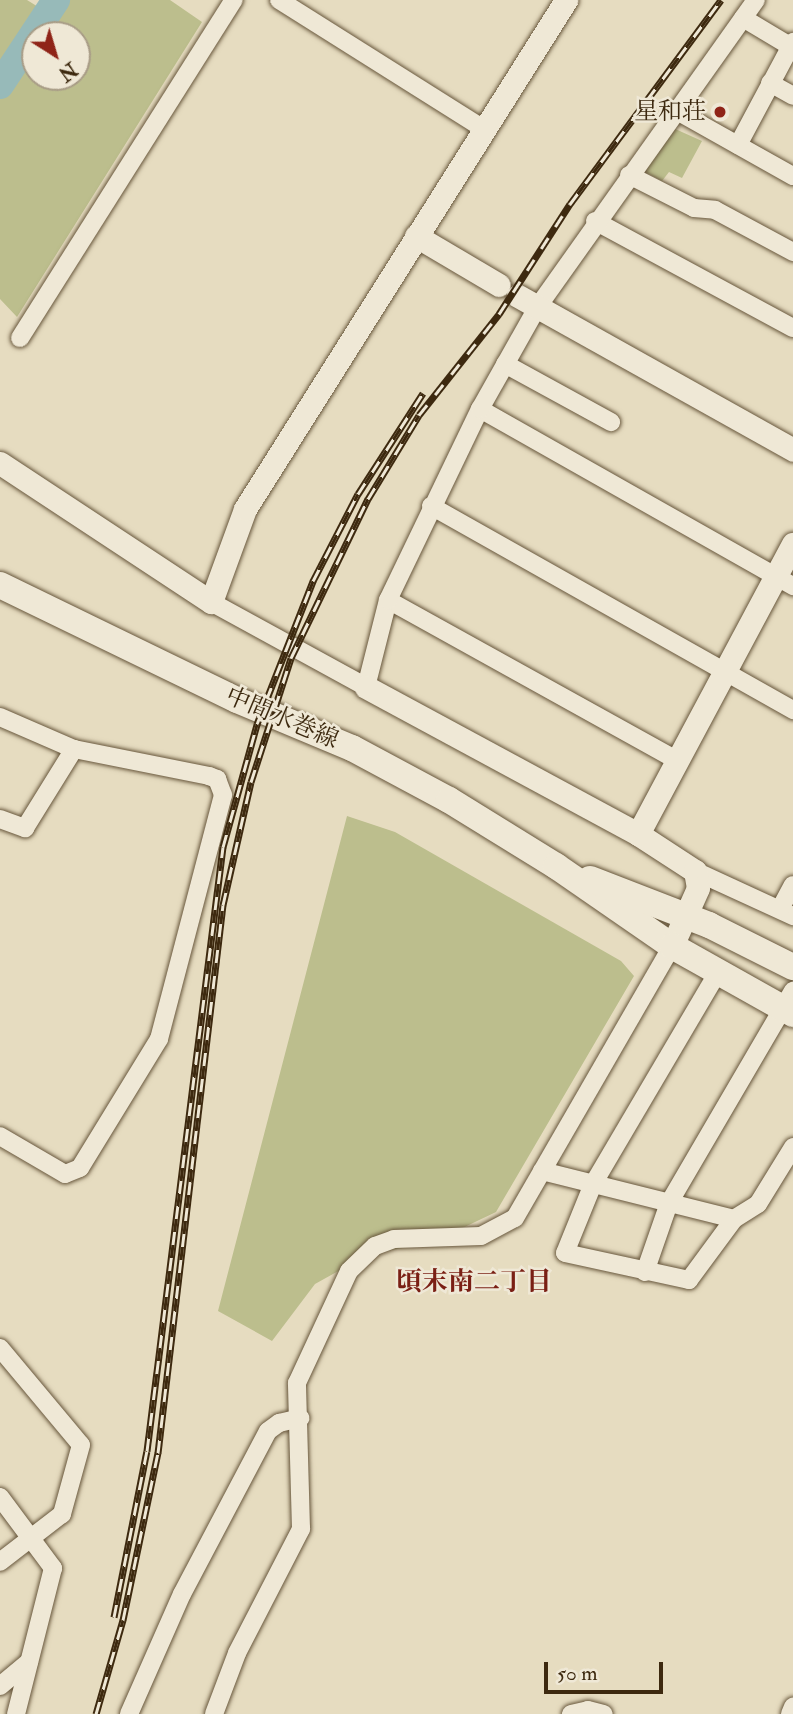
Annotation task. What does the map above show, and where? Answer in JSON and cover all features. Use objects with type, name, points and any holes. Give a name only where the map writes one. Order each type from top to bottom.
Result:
[{"type":"main road","name":"中間水巻線","points":[[0,585],[237,700],[352,748],[556,866],[672,946],[718,972],[790,1004]]},
{"type":"main road","name":"中間水巻線","points":[[556,866],[685,916],[793,967]]},
{"type":"street","points":[[20,338],[234,0]]},
{"type":"street","points":[[279,0],[484,129]]},
{"type":"street","points":[[211,601],[245,509],[566,0]]},
{"type":"street","points":[[366,687],[388,600],[431,506],[505,364],[518,297],[595,221],[756,0]]},
{"type":"street","points":[[738,145],[791,44],[743,18]]},
{"type":"street","points":[[770,83],[793,96]]},
{"type":"street","points":[[677,111],[793,176]]},
{"type":"street","points":[[629,175],[694,208],[715,209],[793,252]]},
{"type":"street","points":[[595,221],[793,328]]},
{"type":"street","points":[[415,236],[518,297],[793,450]]},
{"type":"street","points":[[505,364],[611,422]]},
{"type":"street","points":[[480,409],[784,582]]},
{"type":"street","points":[[2,469],[211,601],[638,834],[695,872],[787,913],[793,886]]},
{"type":"street","points":[[431,506],[793,710]]},
{"type":"street","points":[[638,834],[723,672],[784,582],[793,544]]},
{"type":"street","points":[[388,600],[675,759]]},
{"type":"street","points":[[0,717],[74,749],[218,779],[223,795],[159,1039],[80,1168],[65,1174],[0,1136]]},
{"type":"street","points":[[0,819],[25,828],[74,749]]},
{"type":"street","points":[[214,1714],[242,1643],[301,1529],[297,1383],[349,1271],[361,1257],[394,1239],[494,1232],[515,1218],[672,946],[698,888],[695,872]]},
{"type":"street","points":[[718,972],[593,1184],[565,1253],[689,1280],[734,1219],[758,1204],[793,1147]]},
{"type":"street","points":[[645,1272],[668,1203],[790,1004]]},
{"type":"street","points":[[542,1171],[734,1219]]},
{"type":"street","points":[[0,1348],[81,1446],[62,1514],[0,1562]]},
{"type":"street","points":[[129,1714],[182,1594],[268,1432],[279,1423],[300,1418]]},
{"type":"street","points":[[0,1497],[33,1536],[53,1569],[16,1714]]},
{"type":"street","points":[[0,1686],[29,1662]]},
{"type":"street","points":[[790,1714],[793,1707]]},
{"type":"street","points":[[571,1714],[588,1710],[604,1714]]},
{"type":"green space","points":[[0,0],[27,0],[56,18],[68,0],[170,0],[202,22],[17,317],[0,299]]},
{"type":"green space","points":[[673,128],[702,141],[682,178],[669,172],[662,181],[643,171]]},
{"type":"green space","points":[[347,816],[395,832],[621,961],[634,976],[496,1212],[431,1243],[369,1254],[315,1284],[272,1341],[218,1311]]},
{"type":"waterway","points":[[0,85],[56,0]]},
{"type":"railway","points":[[96,1714],[123,1620],[158,1453],[223,905],[251,782],[291,658],[368,499],[419,415],[499,314],[570,204],[721,0]]},
{"type":"railway","points":[[114,1617],[147,1451],[223,847],[257,724],[313,581],[358,494],[423,393]]},
{"type":"place","name":"星和荘","points":[[720,112]]},
{"type":"district","name":"頃末南二丁目","points":[[474,1283]]}]
